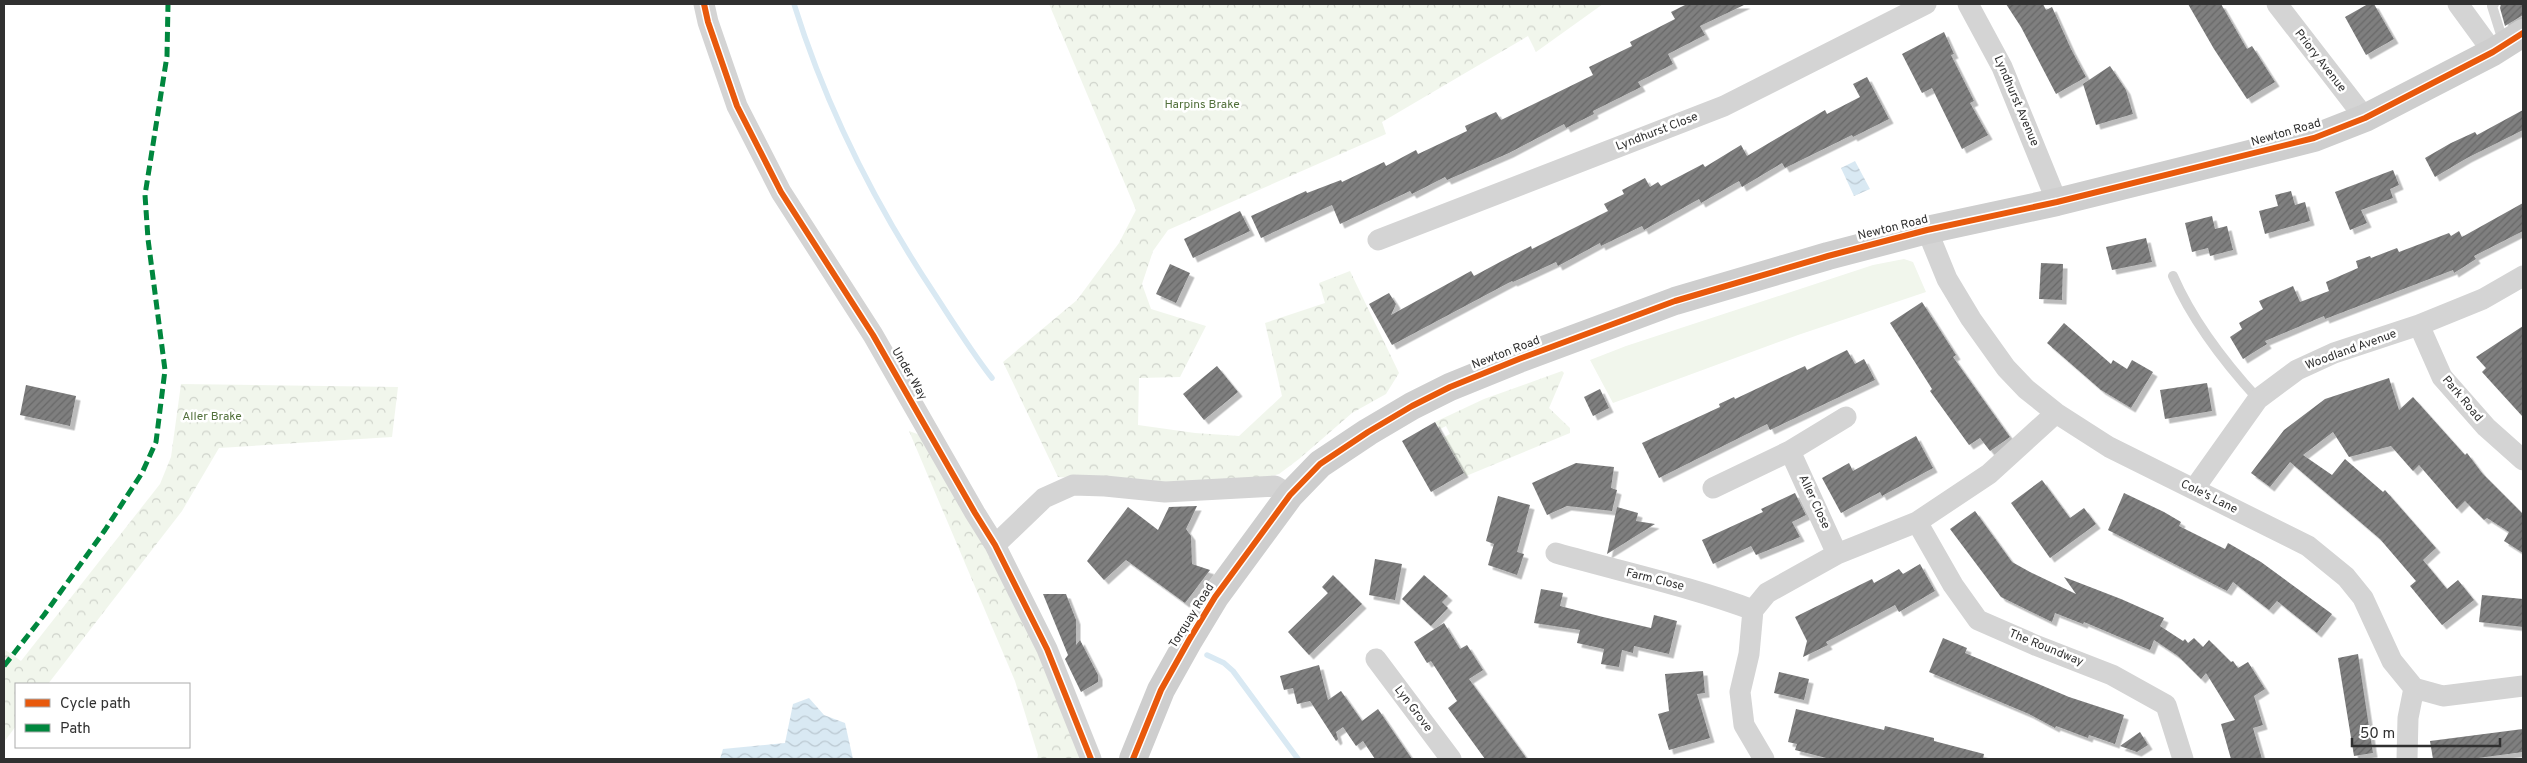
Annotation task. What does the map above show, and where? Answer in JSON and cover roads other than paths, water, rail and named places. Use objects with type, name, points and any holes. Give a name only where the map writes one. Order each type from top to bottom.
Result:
[{"type":"street","name":"Under Way","points":[[704,4],[708,22],[737,106],[781,192],[873,335],[974,513],[995,545],[1048,649],[1091,759]]},
{"type":"street","name":"Lyndhurst Close","points":[[1378,240],[1724,106],[1926,4]]},
{"type":"street","name":"Lyndhurst Avenue","points":[[1968,4],[2002,66],[2057,202]]},
{"type":"street","name":"Priory Avenue","points":[[2277,4],[2365,118]]},
{"type":"street","points":[[2458,4],[2507,43]]},
{"type":"street","name":"Newton Road","points":[[1290,496],[1320,464],[1346,445],[1450,387],[1519,359],[1675,301],[1828,256],[1927,230],[2057,202],[2314,138],[2365,118],[2507,43]]},
{"type":"street","name":"Cole's Lane","points":[[1927,230],[1947,279],[1994,352],[2026,389],[2056,412],[2110,447],[2308,546],[2346,576],[2362,598],[2392,661],[2414,688]]},
{"type":"street","name":"Woodland Avenue","points":[[2194,489],[2258,399],[2297,370],[2334,353],[2419,325],[2483,299],[2523,276]]},
{"type":"street","name":"Park Road","points":[[2419,325],[2442,377],[2486,427],[2523,460]]},
{"type":"street","points":[[1764,759],[1744,725],[1740,692],[1749,654],[1753,610],[1767,594],[1837,554],[1917,522],[1989,474],[2056,412]]},
{"type":"street","points":[[1713,488],[1790,451],[1846,417]]},
{"type":"street","name":"Aller Close","points":[[1790,451],[1837,554]]},
{"type":"street","points":[[995,545],[1044,498],[1073,485],[1165,492],[1275,486],[1290,496]]},
{"type":"street","name":"Torquay Road","points":[[1133,759],[1161,690],[1189,640],[1215,597],[1290,496]]},
{"type":"street","name":"The Roundway","points":[[1917,522],[1948,578],[1978,620],[2112,675],[2166,705],[2183,759]]},
{"type":"street","name":"Farm Close","points":[[1556,553],[1634,576],[1703,592],[1753,610]]},
{"type":"street","name":"Lyn Grove","points":[[1376,659],[1451,759]]},
{"type":"street","points":[[2407,759],[2408,718],[2414,688],[2442,696],[2523,686]]},
{"type":"lane","points":[[2494,4],[2492,6],[2507,43]]},
{"type":"lane","points":[[2173,276],[2184,300],[2201,328],[2258,399]]},
{"type":"water","points":[[1855,161],[1870,189],[1854,196],[1841,168]]},
{"type":"water","points":[[809,698],[824,715],[845,723],[853,759],[720,759],[723,749],[785,743],[793,704]]},
{"type":"waterway","points":[[794,4],[821,80],[872,190],[912,259],[992,378]]},
{"type":"waterway","points":[[1207,655],[1224,663],[1233,671],[1298,759]]},
{"type":"park label","name":"Harpins Brake","points":[[1202,105]]},
{"type":"park label","name":"Aller Brake","points":[[212,417]]}]
